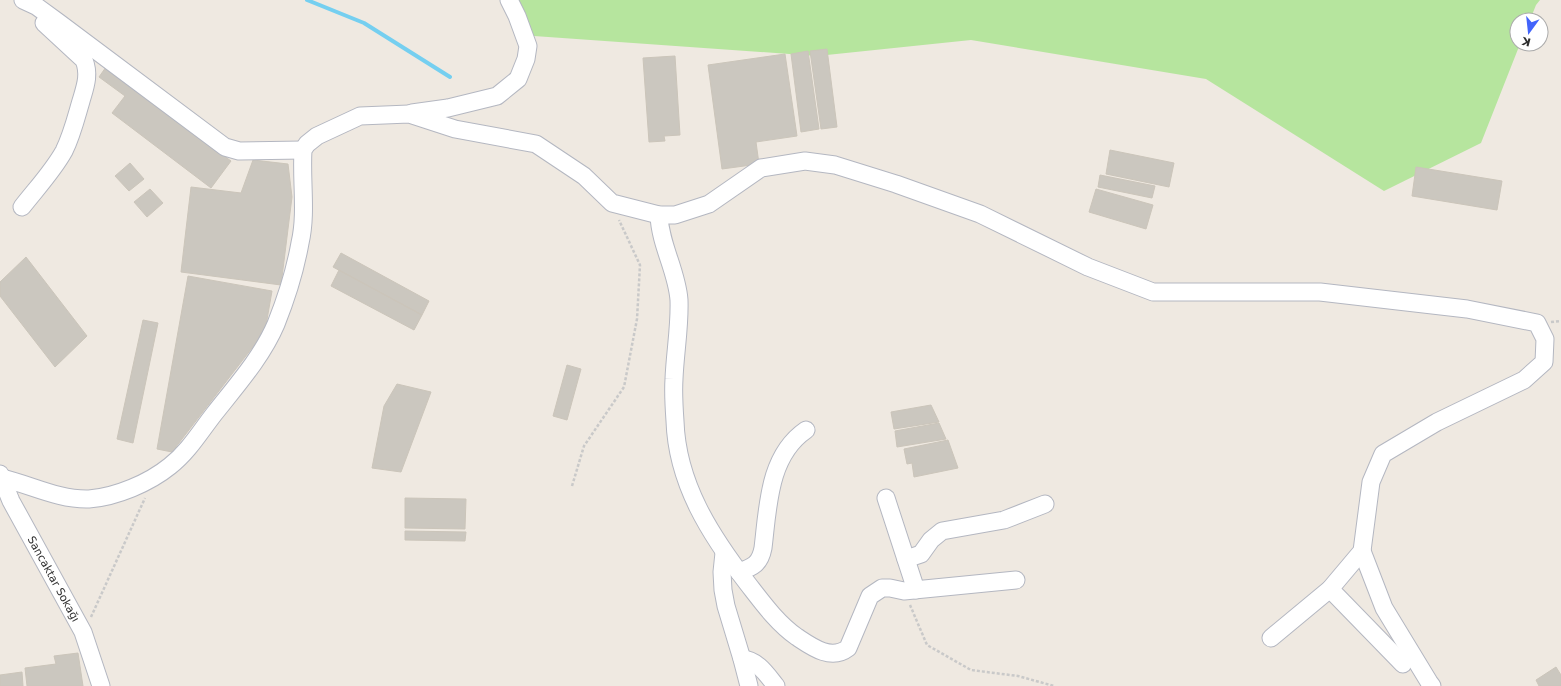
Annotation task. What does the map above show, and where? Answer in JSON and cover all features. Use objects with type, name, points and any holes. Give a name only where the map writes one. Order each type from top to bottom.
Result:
[{"type":"street","points":[[1,476],[59,496],[76,499],[106,496],[125,490],[169,467],[185,452],[244,375],[261,351],[275,325],[290,284],[301,242],[303,150],[307,144],[317,136],[360,116],[409,114],[448,108],[497,96],[518,78],[526,59],[528,46],[517,16],[509,0]]},
{"type":"street","points":[[29,3],[64,26],[225,147],[240,151],[303,150]]},
{"type":"street","points":[[22,207],[54,167],[63,152],[72,132],[87,78],[84,60],[37,17],[35,10],[29,3]]},
{"type":"street","points":[[409,114],[455,129],[536,144],[584,176],[612,203],[659,215],[674,215],[709,204],[761,168],[805,161],[835,165],[896,184],[980,214],[1088,267],[1153,292],[1320,292],[1467,309],[1537,323],[1545,339],[1544,362],[1524,380],[1437,422],[1383,454],[1371,482],[1362,550],[1384,608],[1428,682],[1432,686]]},
{"type":"street","points":[[659,215],[660,230],[676,278],[679,299],[674,380],[674,422],[678,450],[685,479],[702,517],[724,553],[772,613],[792,633],[811,647],[828,653],[843,652],[848,648],[870,596],[875,591],[882,588],[910,591],[1016,580]]},
{"type":"street","points":[[739,572],[753,566],[760,558],[763,548],[770,497],[777,468],[791,443],[806,430]]},
{"type":"street","name":"Sancaktar Sokağı","points":[[1,476],[11,501],[83,632],[101,686]]},
{"type":"street","points":[[886,498],[906,560],[910,591]]},
{"type":"street","points":[[906,560],[921,554],[931,540],[942,532],[1004,520],[1045,504]]},
{"type":"street","points":[[1271,638],[1330,589],[1362,550]]},
{"type":"street","points":[[724,553],[722,572],[726,606],[749,686]]},
{"type":"street","points":[[1330,589],[1403,664]]},
{"type":"street","points":[[742,659],[756,664],[776,686]]},
{"type":"path","points":[[572,486],[584,446],[624,387],[637,319],[640,265],[612,203]]},
{"type":"path","points":[[83,632],[96,609],[145,498],[158,474]]},
{"type":"path","points":[[910,591],[927,645],[970,670],[1018,676],[1054,686]]},
{"type":"green space","points":[[508,0],[1540,0],[1533,12],[1509,12],[1509,52],[1517,52],[1481,143],[1384,191],[1206,79],[971,40],[817,56],[534,36]]},
{"type":"building","points":[[827,49],[837,127],[821,129],[810,51]]},
{"type":"building","points":[[808,51],[819,129],[801,132],[791,54]]},
{"type":"building","points":[[785,54],[797,136],[756,142],[759,164],[722,169],[708,65]]},
{"type":"building","points":[[675,56],[680,135],[664,136],[665,141],[649,142],[643,58]]},
{"type":"building","points":[[106,67],[231,161],[211,188],[112,113],[125,96],[99,77]]},
{"type":"building","points":[[1110,150],[1174,163],[1169,187],[1106,174]]},
{"type":"building","points":[[253,160],[288,164],[292,197],[281,285],[181,272],[191,187],[241,193]]},
{"type":"building","points":[[130,163],[144,179],[129,191],[115,176]]},
{"type":"building","points":[[1416,167],[1502,181],[1497,210],[1412,196]]},
{"type":"building","points":[[1100,175],[1155,186],[1152,198],[1098,187]]},
{"type":"building","points":[[150,189],[163,203],[147,217],[134,202]]},
{"type":"building","points":[[1096,189],[1153,205],[1146,229],[1089,212]]},
{"type":"building","points":[[341,253],[429,301],[422,315],[333,267]]},
{"type":"building","points":[[26,257],[87,336],[55,367],[0,296],[0,282]]},
{"type":"building","points":[[339,270],[422,315],[414,330],[331,286]]},
{"type":"building","points":[[188,276],[272,291],[265,331],[172,452],[157,449]]},
{"type":"building","points":[[143,320],[158,323],[133,443],[117,439]]},
{"type":"building","points":[[567,365],[581,369],[567,420],[553,416]]},
{"type":"building","points":[[397,384],[431,392],[401,472],[372,468],[384,406]]},
{"type":"building","points":[[931,405],[939,422],[894,429],[891,412]]},
{"type":"building","points":[[939,423],[946,439],[897,447],[895,431]]},
{"type":"building","points":[[948,440],[958,468],[914,477],[912,463],[907,464],[904,449]]},
{"type":"building","points":[[405,498],[466,499],[465,529],[405,528]]},
{"type":"building","points":[[405,531],[466,532],[465,541],[405,540]]},
{"type":"building","points":[[78,653],[83,686],[27,686],[25,668],[56,664],[54,656]]},
{"type":"building","points":[[1556,667],[1561,675],[1561,686],[1539,686],[1536,680]]},
{"type":"building","points":[[22,672],[23,686],[0,686],[0,675]]},
{"type":"waterway","points":[[307,0],[364,23],[450,77]]}]
